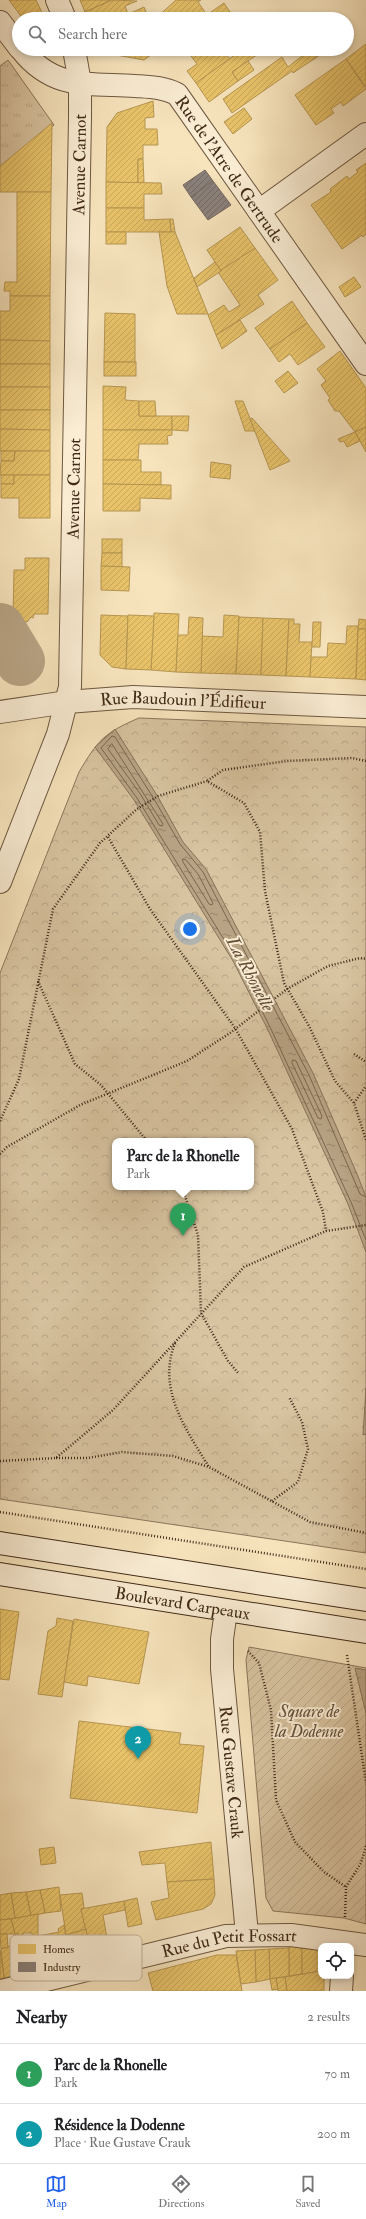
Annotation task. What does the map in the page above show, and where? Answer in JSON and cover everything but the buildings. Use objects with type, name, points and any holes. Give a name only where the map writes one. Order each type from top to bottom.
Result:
[{"type":"street","points":[[57,0],[62,12]]},
{"type":"street","name":"Rue de l'Atre de Gertrude","points":[[0,22],[12,38]]},
{"type":"street","name":"Rue de l'Atre de Gertrude","points":[[28,56],[40,69],[50,76],[80,83],[160,87],[177,94],[366,364]]},
{"type":"street","name":"Avenue Carnot","points":[[0,882],[51,753],[67,702],[71,672],[80,83],[75,56]]},
{"type":"street","points":[[260,211],[366,134]]},
{"type":"street","name":"Rue Baudouin l'Édifieur","points":[[0,712],[67,702],[133,697],[366,707]]},
{"type":"street","name":"Boulevard Carpeaux","points":[[0,1543],[366,1600]]},
{"type":"street","name":"Boulevard Carpeaux","points":[[0,1574],[366,1632]]},
{"type":"street","name":"Rue Gustave Crauk","points":[[226,1611],[222,1639],[222,1668],[247,1934]]},
{"type":"street","name":"Rue du Petit Fossart","points":[[142,1956],[209,1939],[247,1934],[291,1935],[337,1943]]},
{"type":"street","name":"Rue du Petit Fossart","points":[[354,1944],[366,1944]]},
{"type":"street","points":[[341,1991],[342,1979]]},
{"type":"street","name":"Rue du Petit Fossart","points":[[1,1991],[41,1981]]},
{"type":"path","points":[[0,1121],[19,1079],[53,909],[100,843],[137,809],[158,796],[207,781],[223,770],[287,761],[352,758],[366,761]]},
{"type":"path","points":[[207,781],[244,803],[260,832],[265,891],[284,983],[309,1026],[335,1081],[354,1103],[366,1140]]},
{"type":"path","points":[[108,837],[150,908],[235,1028],[292,1130],[323,1212],[326,1231]]},
{"type":"path","points":[[0,1154],[7,1147],[80,1105],[107,1092],[187,1061],[235,1028],[287,988],[328,966],[360,958],[366,959]]},
{"type":"path","points":[[38,981],[75,1064],[107,1092],[145,1138]]},
{"type":"path","points":[[354,1054],[366,1062]]},
{"type":"path","points":[[354,1103],[366,1086]]},
{"type":"path","points":[[183,1190],[198,1236],[201,1313],[228,1361],[239,1374]]},
{"type":"path","points":[[56,1458],[113,1410],[244,1267],[326,1231],[366,1225]]},
{"type":"path","points":[[175,1341],[168,1359],[169,1387],[187,1430],[209,1467]]},
{"type":"path","points":[[272,1501],[298,1482],[308,1449],[302,1422],[289,1397]]},
{"type":"path","points":[[0,1461],[88,1458],[122,1452],[173,1456],[209,1467],[310,1522],[366,1533]]},
{"type":"path","points":[[0,1512],[366,1569]]},
{"type":"path","points":[[342,1629],[366,1783]]},
{"type":"path","points":[[222,1639],[247,1650],[259,1663],[272,1710],[276,1800],[295,1842],[324,1872],[346,1887]]},
{"type":"path","points":[[343,1943],[346,1887],[361,1864],[366,1846]]},
{"type":"green space","points":[[8,60],[54,125],[0,169],[0,66]]},
{"type":"green space","points":[[139,718],[366,727],[366,1553],[0,1499],[0,973],[79,772],[97,745],[118,728]]},
{"type":"green space","name":"Square de la Dodenne","points":[[249,1647],[366,1668],[366,1924],[344,1918],[273,1911],[266,1898],[246,1660]]},
{"type":"water","points":[[115,729],[158,797],[183,842],[206,869],[313,1073],[366,1197],[366,1252],[348,1204],[268,1030],[233,961],[134,800],[95,747]]},
{"type":"water","points":[[366,1388],[366,1434],[363,1435]]},
{"type":"water","points":[[355,1668],[366,1670],[366,1713]]},
{"type":"waterway","name":"La Rhonelle","points":[[0,628],[20,661]]},
{"type":"place","name":"Parc de la Rhonelle","points":[[183,1236]]},
{"type":"place","name":"Résidence la Dodenne","points":[[138,1759]]}]
